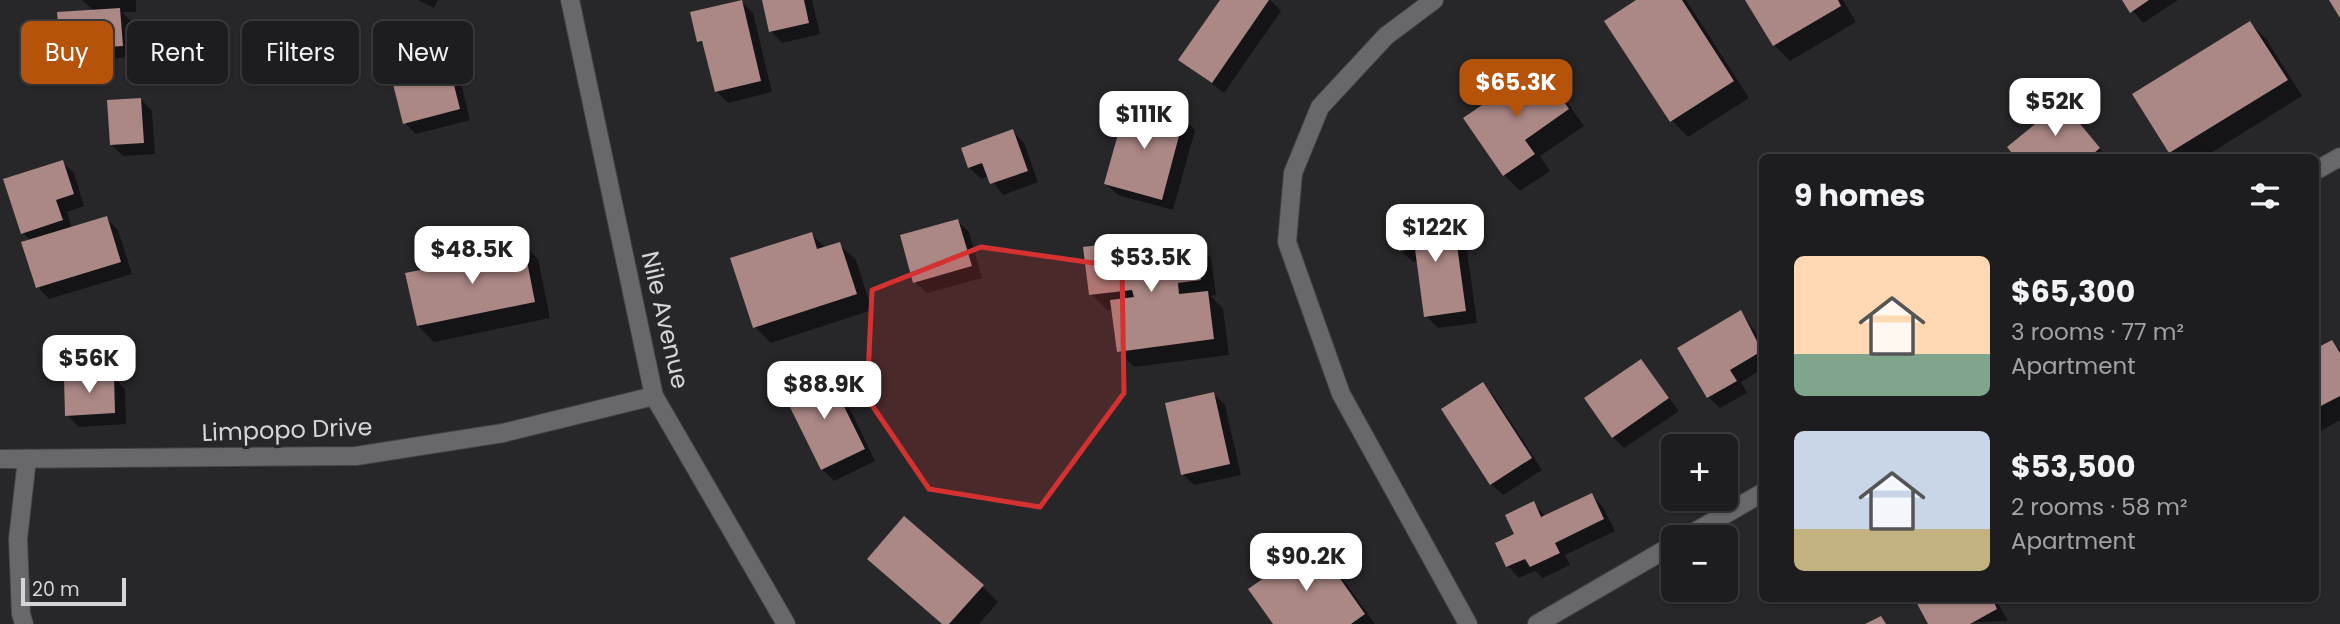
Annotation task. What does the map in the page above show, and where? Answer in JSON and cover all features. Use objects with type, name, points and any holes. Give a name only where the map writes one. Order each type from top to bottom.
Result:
[{"type":"street","name":"Nile Avenue","points":[[570,0],[654,396],[786,624]]},
{"type":"street","points":[[1434,0],[1387,36],[1320,107],[1293,173],[1287,242],[1341,394],[1468,624]]},
{"type":"street","points":[[2319,169],[2340,157]]},
{"type":"street","name":"Limpopo Drive","points":[[0,459],[356,456],[503,432],[654,396]]},
{"type":"street","points":[[24,624],[21,614],[18,539],[27,459]]},
{"type":"street","points":[[1707,525],[1759,495]]},
{"type":"street","points":[[1537,624],[1661,552]]},
{"type":"highlighted area","points":[[981,247],[1122,267],[1124,393],[1040,507],[929,489],[867,398],[872,290]]},
{"type":"building","points":[[742,0],[761,81],[715,92],[702,41],[697,42],[690,12]]},
{"type":"building","points":[[762,0],[804,0],[809,23],[769,32]]},
{"type":"building","points":[[1220,0],[1269,0],[1212,83],[1178,60]]},
{"type":"building","points":[[1636,0],[1682,0],[1734,81],[1670,122],[1604,21]]},
{"type":"building","points":[[1745,0],[1838,0],[1841,6],[1773,46]]},
{"type":"building","points":[[2122,0],[2149,0],[2130,13]]},
{"type":"building","points":[[2329,0],[2340,0],[2340,18]]},
{"type":"building","points":[[120,8],[123,46],[113,47],[113,21],[58,21],[57,12]]},
{"type":"building","points":[[2250,21],[2288,80],[2169,153],[2132,94]]},
{"type":"building","points":[[1539,66],[1569,109],[1525,140],[1535,154],[1503,176],[1463,118]]},
{"type":"building","points":[[393,84],[454,84],[460,109],[403,124]]},
{"type":"building","points":[[141,98],[144,143],[110,145],[107,100]]},
{"type":"building","points":[[1127,102],[1184,117],[1162,200],[1104,184]]},
{"type":"building","points":[[2062,102],[2100,148],[2093,154],[2013,154],[2007,147]]},
{"type":"building","points":[[1013,129],[1028,171],[990,184],[982,163],[968,168],[961,148]]},
{"type":"building","points":[[63,160],[74,194],[56,200],[63,220],[21,234],[3,179]]},
{"type":"building","points":[[107,216],[121,262],[36,288],[21,242]]},
{"type":"building","points":[[1453,216],[1466,311],[1424,317],[1415,249],[1399,251],[1395,224]]},
{"type":"building","points":[[958,219],[972,266],[913,283],[900,235]]},
{"type":"building","points":[[812,232],[817,249],[840,242],[857,294],[753,328],[730,258]]},
{"type":"building","points":[[1195,240],[1201,280],[1178,283],[1179,294],[1208,291],[1214,339],[1117,352],[1110,300],[1134,297],[1132,290],[1089,295],[1083,247],[1132,241],[1135,256],[1169,252],[1167,243]]},
{"type":"building","points":[[523,241],[535,302],[417,326],[405,273],[492,256],[490,248]]},
{"type":"building","points":[[1741,310],[1759,345],[1759,353],[1730,370],[1737,381],[1707,398],[1677,348]]},
{"type":"building","points":[[2332,340],[2340,353],[2340,396],[2319,407],[2319,347]]},
{"type":"building","points":[[1641,359],[1669,398],[1612,438],[1584,398]]},
{"type":"building","points":[[827,372],[865,449],[821,470],[783,393]]},
{"type":"building","points":[[114,375],[115,413],[65,416],[64,378]]},
{"type":"building","points":[[1483,382],[1532,458],[1490,485],[1441,409]]},
{"type":"building","points":[[1214,392],[1230,464],[1181,475],[1165,403]]},
{"type":"building","points":[[1592,493],[1604,519],[1555,543],[1560,553],[1530,567],[1525,559],[1506,567],[1495,543],[1514,534],[1505,515],[1534,501],[1541,517]]},
{"type":"building","points":[[904,516],[984,585],[949,624],[942,624],[867,559]]},
{"type":"building","points":[[1315,543],[1365,614],[1351,624],[1273,624],[1248,589]]},
{"type":"building","points":[[1916,602],[1994,602],[1997,609],[1970,624],[1928,624]]},
{"type":"building","points":[[1881,616],[1886,624],[1865,624]]}]
